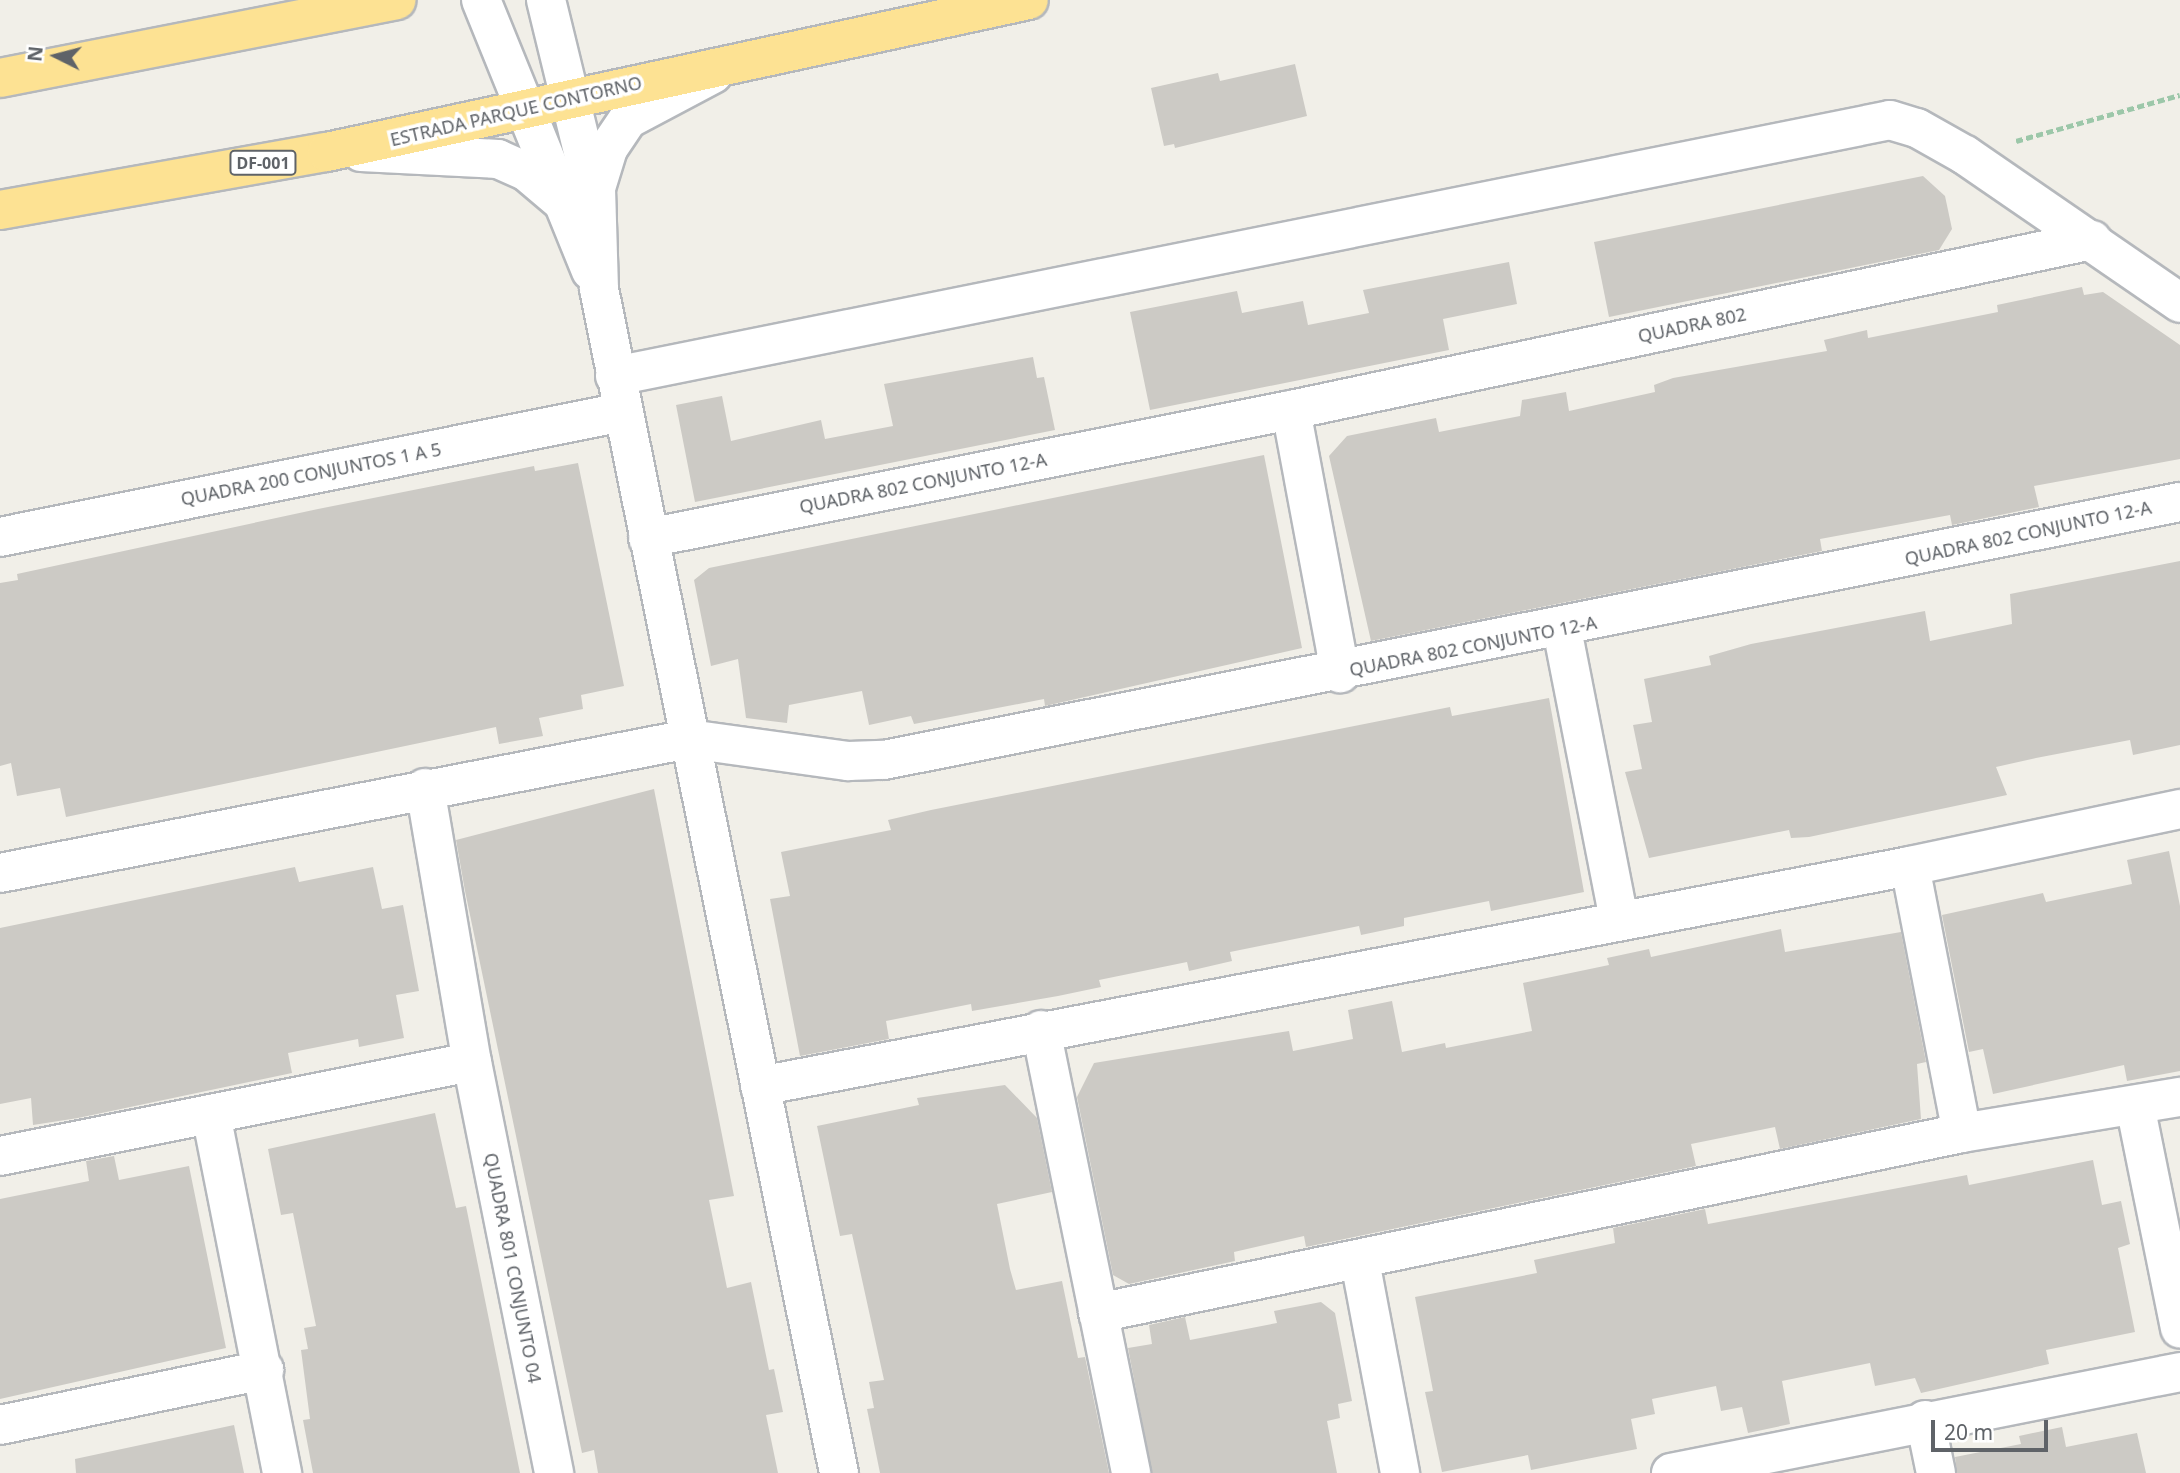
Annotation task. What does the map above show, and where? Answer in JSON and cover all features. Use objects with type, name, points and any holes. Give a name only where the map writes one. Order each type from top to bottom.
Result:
[{"type":"highway","points":[[0,78],[396,0]]},
{"type":"highway","name":"ESTRADA PARQUE CONTORNO","points":[[0,210],[327,152],[525,112],[570,99],[735,62],[1029,0]]},
{"type":"street","points":[[295,21],[337,0]]},
{"type":"street","points":[[481,0],[525,112],[579,206]]},
{"type":"street","points":[[546,0],[570,99],[579,206],[599,289],[618,394],[839,1473]]},
{"type":"street","points":[[579,206],[628,119],[735,62]]},
{"type":"street","name":"QUADRA 200 CONJUNTOS 1 A 5","points":[[0,537],[618,394],[1890,120],[1917,128],[1965,156]]},
{"type":"street","points":[[327,152],[461,153],[498,159],[527,172],[579,206]]},
{"type":"street","points":[[1965,156],[2092,240],[2180,303]]},
{"type":"street","name":"QUADRA 802","points":[[1291,410],[2092,240]]},
{"type":"street","name":"QUADRA 802 CONJUNTO 12-A","points":[[648,538],[1291,410],[1340,673],[2180,502]]},
{"type":"street","points":[[1562,629],[1619,919]]},
{"type":"street","points":[[0,873],[425,788],[689,739],[848,761],[884,761],[1340,673]]},
{"type":"street","name":"QUADRA 801 CONJUNTO 04","points":[[425,788],[472,1062],[554,1473]]},
{"type":"street","points":[[760,1086],[1619,919],[1910,866],[2180,809]]},
{"type":"street","points":[[1910,866],[1962,1133]]},
{"type":"street","points":[[1041,1030],[1131,1473]]},
{"type":"street","points":[[0,1156],[472,1062]]},
{"type":"street","points":[[1098,1313],[1360,1261],[1962,1133],[2180,1097]]},
{"type":"street","points":[[2135,1105],[2180,1329]]},
{"type":"street","points":[[211,1114],[264,1370],[282,1473]]},
{"type":"street","points":[[1360,1261],[1400,1473]]},
{"type":"street","points":[[0,1425],[264,1370]]},
{"type":"street","points":[[1671,1473],[1925,1420],[2180,1373]]},
{"type":"street","points":[[1925,1420],[1936,1473]]},
{"type":"path","points":[[1965,156],[2180,95]]},
{"type":"building","points":[[1295,64],[1307,116],[1175,148],[1174,144],[1164,146],[1151,88],[1218,73],[1220,81]]},
{"type":"building","points":[[1923,176],[1945,196],[1952,229],[1939,250],[1609,317],[1594,242]]},
{"type":"building","points":[[1509,262],[1517,304],[1443,319],[1449,350],[1150,410],[1130,312],[1237,291],[1242,313],[1303,301],[1308,325],[1369,313],[1363,290]]},
{"type":"building","points":[[2082,287],[2084,295],[2103,292],[2180,345],[2180,459],[2034,486],[2039,507],[1952,525],[1950,515],[1820,539],[1822,551],[1371,641],[1329,456],[1347,436],[1436,418],[1439,432],[1520,416],[1522,400],[1566,392],[1569,411],[1655,392],[1654,385],[1673,378],[1827,351],[1824,340],[1867,330],[1868,338],[1998,312],[1997,305]]},
{"type":"building","points":[[1033,357],[1037,378],[1044,377],[1055,430],[695,502],[676,405],[722,396],[731,441],[821,420],[825,439],[893,426],[884,384]]},
{"type":"building","points":[[1264,455],[1302,648],[1045,706],[1044,699],[914,724],[911,716],[869,725],[862,691],[789,705],[787,723],[746,718],[738,659],[711,666],[694,580],[709,568]]},
{"type":"building","points":[[578,463],[624,686],[581,695],[583,709],[539,718],[543,736],[499,744],[496,727],[66,817],[60,788],[17,796],[11,763],[0,766],[0,583],[18,580],[17,574],[534,466],[535,471]]},
{"type":"building","points":[[2180,561],[2180,745],[2133,755],[2130,740],[2036,758],[1996,767],[2007,795],[1809,837],[1791,838],[1789,830],[1649,858],[1625,772],[1642,769],[1633,725],[1652,722],[1644,679],[1711,665],[1709,656],[1751,644],[1925,611],[1930,641],[2012,624],[2010,594]]},
{"type":"building","points":[[1549,698],[1584,892],[1491,911],[1489,901],[1404,918],[1404,926],[1361,935],[1359,926],[1230,952],[1232,961],[1189,971],[1187,962],[1099,980],[1101,987],[1058,996],[972,1011],[971,1004],[886,1021],[889,1039],[800,1056],[770,899],[790,896],[781,852],[891,830],[888,820],[931,810],[1450,707],[1452,716]]},
{"type":"building","points":[[654,789],[734,1196],[709,1200],[727,1288],[751,1282],[769,1370],[774,1369],[783,1412],[766,1415],[778,1473],[598,1473],[594,1450],[582,1453],[465,891],[456,840]]},
{"type":"building","points":[[2169,851],[2180,906],[2180,1071],[2127,1081],[2124,1065],[1993,1094],[1983,1049],[1969,1052],[1942,915],[2043,893],[2046,902],[2132,884],[2127,860]]},
{"type":"building","points":[[295,867],[299,882],[373,867],[382,909],[403,905],[419,991],[396,995],[404,1038],[359,1047],[358,1039],[288,1053],[292,1073],[78,1118],[33,1125],[31,1098],[0,1104],[0,928]]},
{"type":"building","points":[[1781,929],[1785,952],[1901,932],[1926,1062],[1917,1064],[1921,1119],[1780,1149],[1775,1127],[1691,1144],[1696,1166],[1306,1247],[1304,1236],[1234,1252],[1235,1261],[1129,1284],[1113,1275],[1077,1097],[1094,1063],[1289,1031],[1293,1051],[1353,1039],[1348,1010],[1392,1001],[1402,1052],[1445,1043],[1446,1048],[1532,1031],[1523,983],[1609,965],[1607,958],[1649,949],[1651,957]]},
{"type":"building","points":[[1005,1085],[1037,1118],[1052,1192],[997,1204],[1010,1269],[1016,1290],[1062,1281],[1078,1358],[1085,1357],[1109,1473],[880,1473],[867,1409],[874,1408],[869,1382],[884,1380],[852,1234],[840,1236],[817,1126],[919,1105],[917,1098]]},
{"type":"building","points":[[435,1113],[456,1208],[466,1206],[520,1473],[313,1473],[303,1420],[310,1419],[301,1350],[308,1349],[304,1328],[316,1326],[293,1213],[281,1215],[268,1149]]},
{"type":"building","points":[[114,1156],[119,1180],[189,1166],[226,1348],[0,1399],[0,1199],[89,1181],[86,1161]]},
{"type":"building","points":[[2093,1160],[2102,1205],[2121,1201],[2130,1244],[2118,1248],[2135,1332],[2046,1350],[2049,1364],[1921,1393],[1915,1378],[1875,1386],[1870,1363],[1782,1381],[1790,1424],[1748,1433],[1742,1407],[1721,1411],[1716,1386],[1652,1399],[1655,1414],[1631,1419],[1637,1449],[1531,1470],[1528,1455],[1442,1472],[1425,1392],[1433,1391],[1415,1297],[1537,1273],[1534,1260],[1615,1243],[1613,1228],[1705,1209],[1708,1224],[1967,1175],[1969,1185]]},
{"type":"building","points":[[1321,1302],[1335,1313],[1352,1401],[1338,1404],[1340,1418],[1327,1421],[1337,1473],[1152,1473],[1128,1348],[1152,1344],[1149,1325],[1185,1317],[1190,1340],[1277,1323],[1274,1311]]},
{"type":"building","points":[[234,1425],[244,1473],[76,1473],[75,1459]]},
{"type":"building","points":[[2062,1427],[2066,1447],[2137,1433],[2146,1473],[1957,1473],[1955,1457],[2021,1444],[2019,1436]]}]
